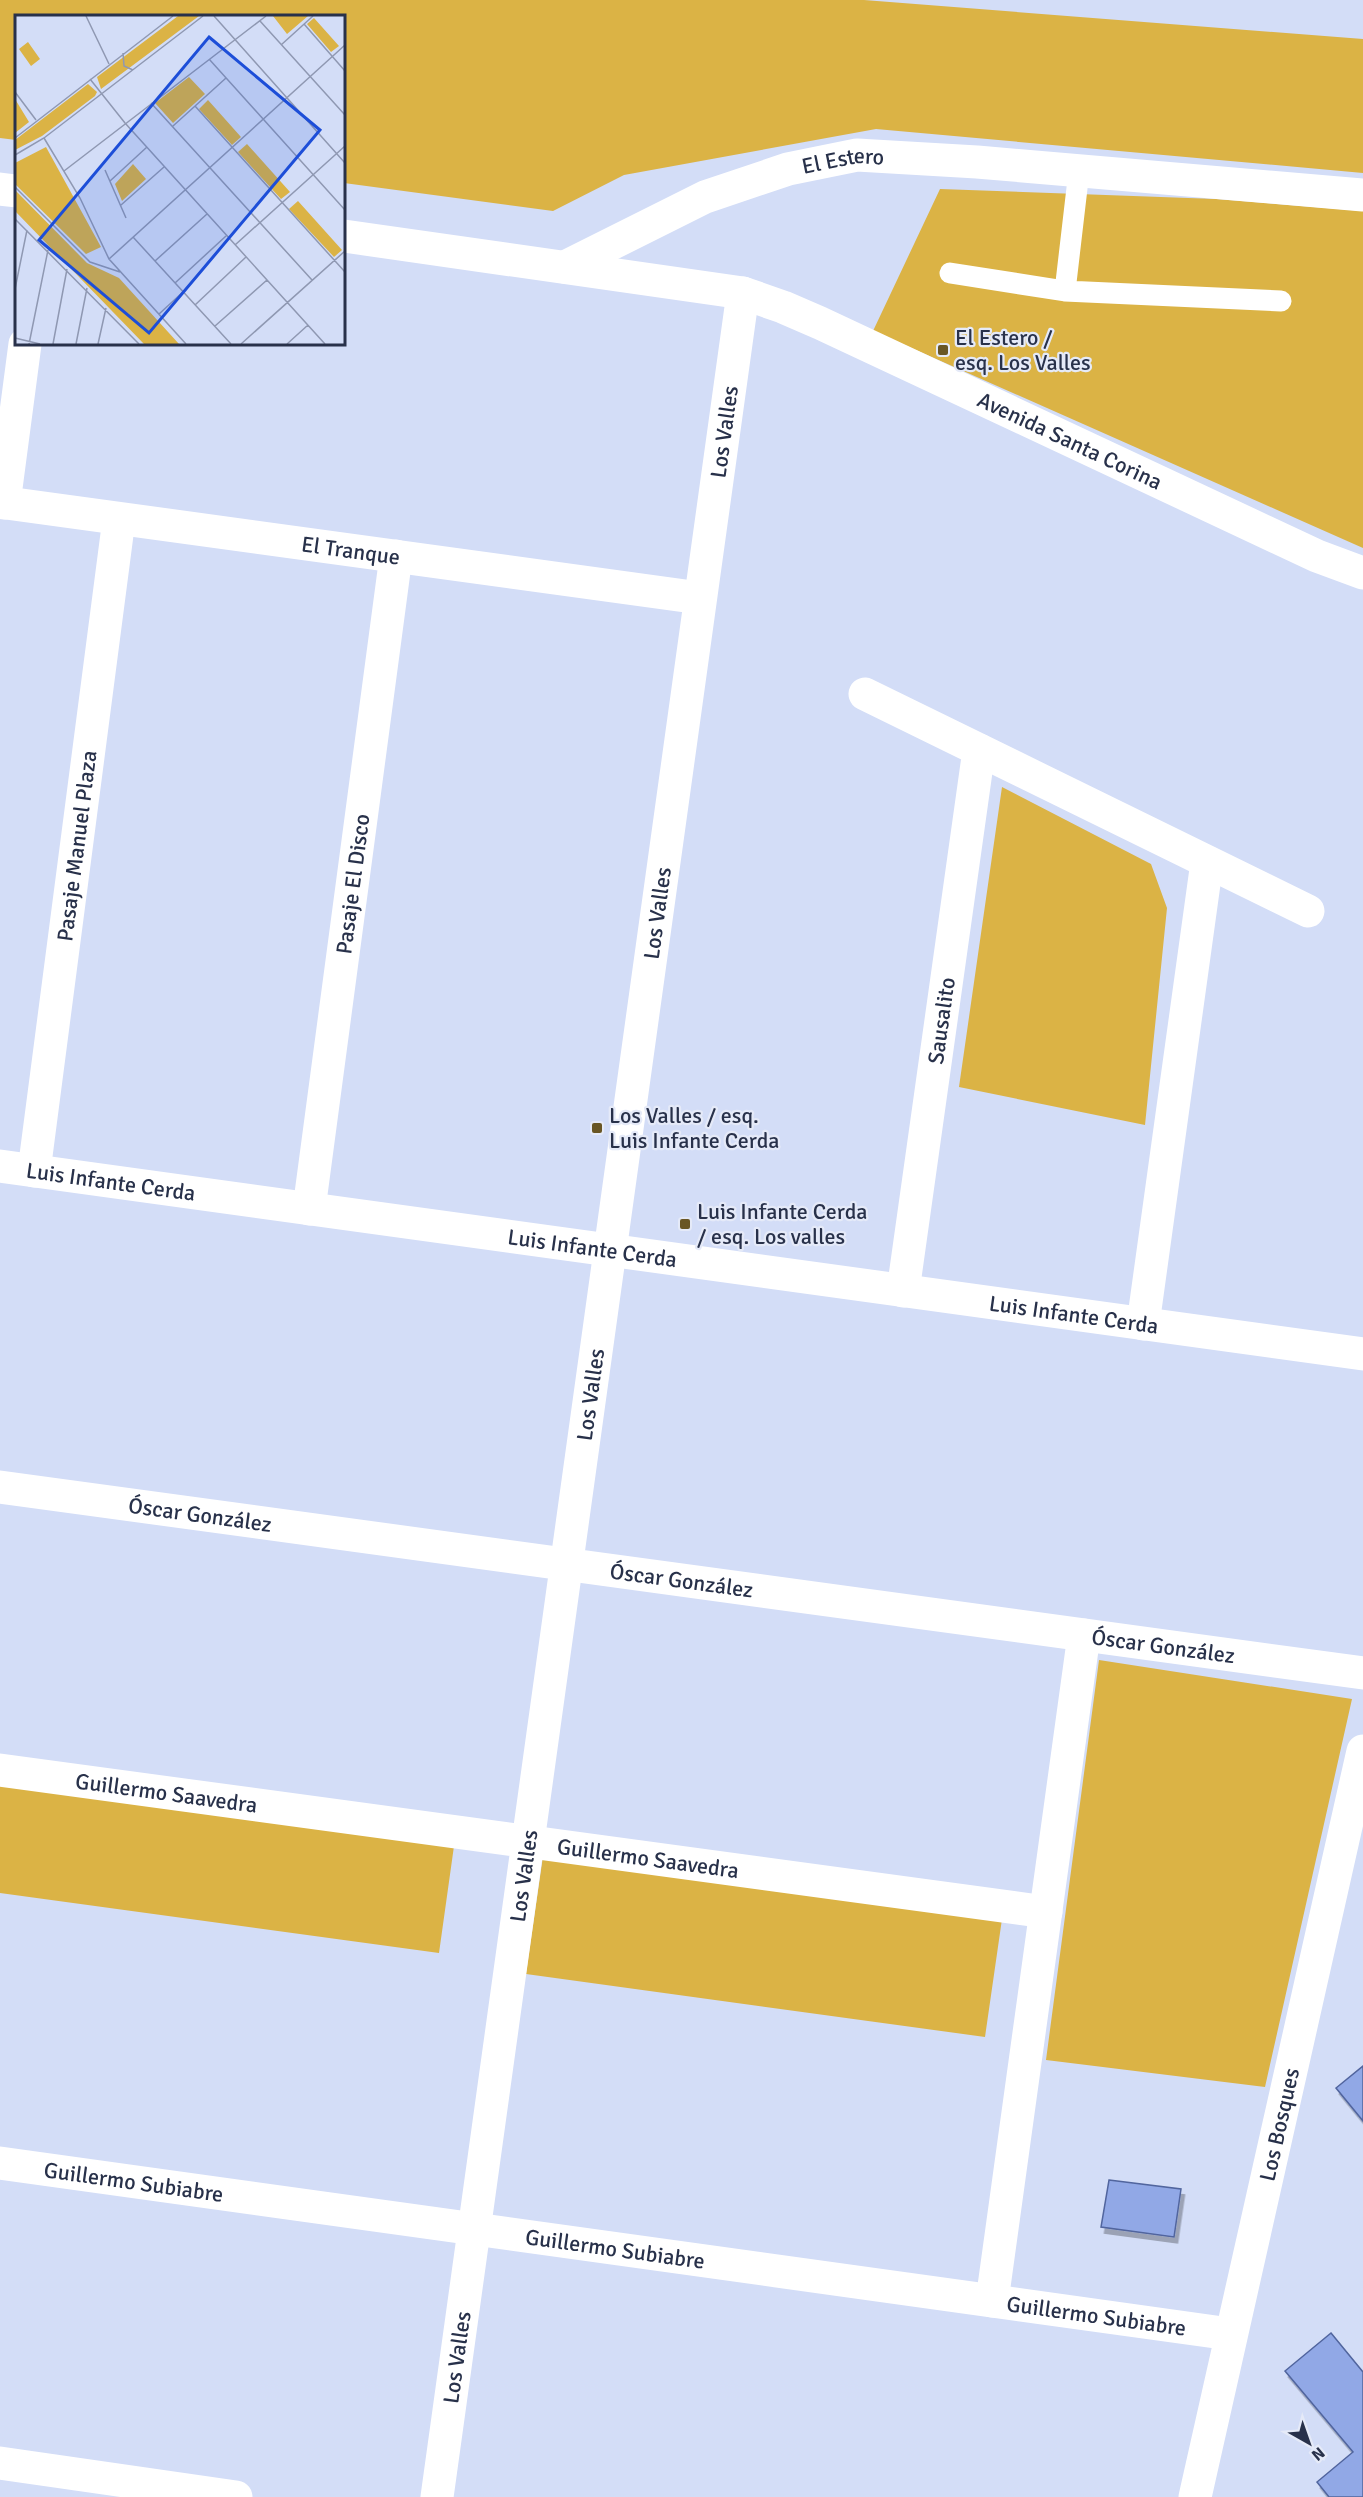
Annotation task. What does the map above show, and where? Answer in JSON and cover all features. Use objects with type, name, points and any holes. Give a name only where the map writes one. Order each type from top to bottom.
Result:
[{"type":"street","name":"El Estero","points":[[565,267],[705,197],[788,169],[857,155],[1363,195]]},
{"type":"street","points":[[0,189],[15,191]]},
{"type":"street","points":[[345,236],[565,267]]},
{"type":"street","name":"Avenida Santa Corina","points":[[565,267],[743,293],[783,307],[1306,551],[1363,573]]},
{"type":"street","name":"Los Valles","points":[[437,2497],[743,293]]},
{"type":"street","points":[[2,503],[25,345]]},
{"type":"street","name":"El Tranque","points":[[2,503],[700,598]]},
{"type":"street","name":"Pasaje Manuel Plaza","points":[[34,1170],[119,519]]},
{"type":"street","name":"Pasaje El Disco","points":[[309,1209],[396,556]]},
{"type":"street","points":[[865,694],[1308,911]]},
{"type":"street","name":"Sausalito","points":[[903,1291],[979,750]]},
{"type":"street","points":[[1143,1324],[1207,862]]},
{"type":"street","name":"Luis Infante Cerda","points":[[0,1166],[1363,1354]]},
{"type":"street","name":"Óscar González","points":[[0,1486],[1363,1673]]},
{"type":"street","points":[[992,2301],[1084,1635]]},
{"type":"street","name":"Los Bosques","points":[[1195,2497],[1363,1751]]},
{"type":"street","name":"Guillermo Saavedra","points":[[0,1770],[1046,1912]]},
{"type":"street","name":"Guillermo Subiabre","points":[[0,2163],[1230,2334]]},
{"type":"street","points":[[0,2463],[236,2497]]},
{"type":"lane","points":[[1065,291],[1079,171]]},
{"type":"lane","points":[[950,273],[1065,291],[1281,301]]},
{"type":"shaded area","points":[[0,0],[864,0],[1363,39],[1363,173],[876,129],[624,175],[553,211],[345,183],[345,15],[15,15],[15,140],[0,138]]},
{"type":"shaded area","points":[[940,189],[1216,199],[1363,211],[1363,548],[873,331]]},
{"type":"shaded area","points":[[1002,787],[1151,864],[1167,908],[1145,1125],[959,1087]]},
{"type":"shaded area","points":[[1099,1660],[1352,1699],[1265,2087],[1046,2060]]},
{"type":"shaded area","points":[[0,1785],[454,1846],[439,1953],[0,1893]]},
{"type":"shaded area","points":[[543,1856],[1002,1919],[985,2037],[526,1974]]},
{"type":"building","points":[[1363,2066],[1363,2121],[1336,2088]]},
{"type":"building","points":[[1109,2180],[1181,2189],[1174,2237],[1101,2227]]},
{"type":"building","points":[[1331,2333],[1363,2372],[1363,2497],[1329,2497],[1317,2482],[1353,2452],[1285,2371]]},
{"type":"place","name":"El Estero / esq. Los Valles","points":[[943,350]]},
{"type":"place","name":"Los Valles / esq. Luis Infante Cerda","points":[[597,1128]]},
{"type":"place","name":"Luis Infante Cerda / esq. Los valles","points":[[685,1224]]}]
